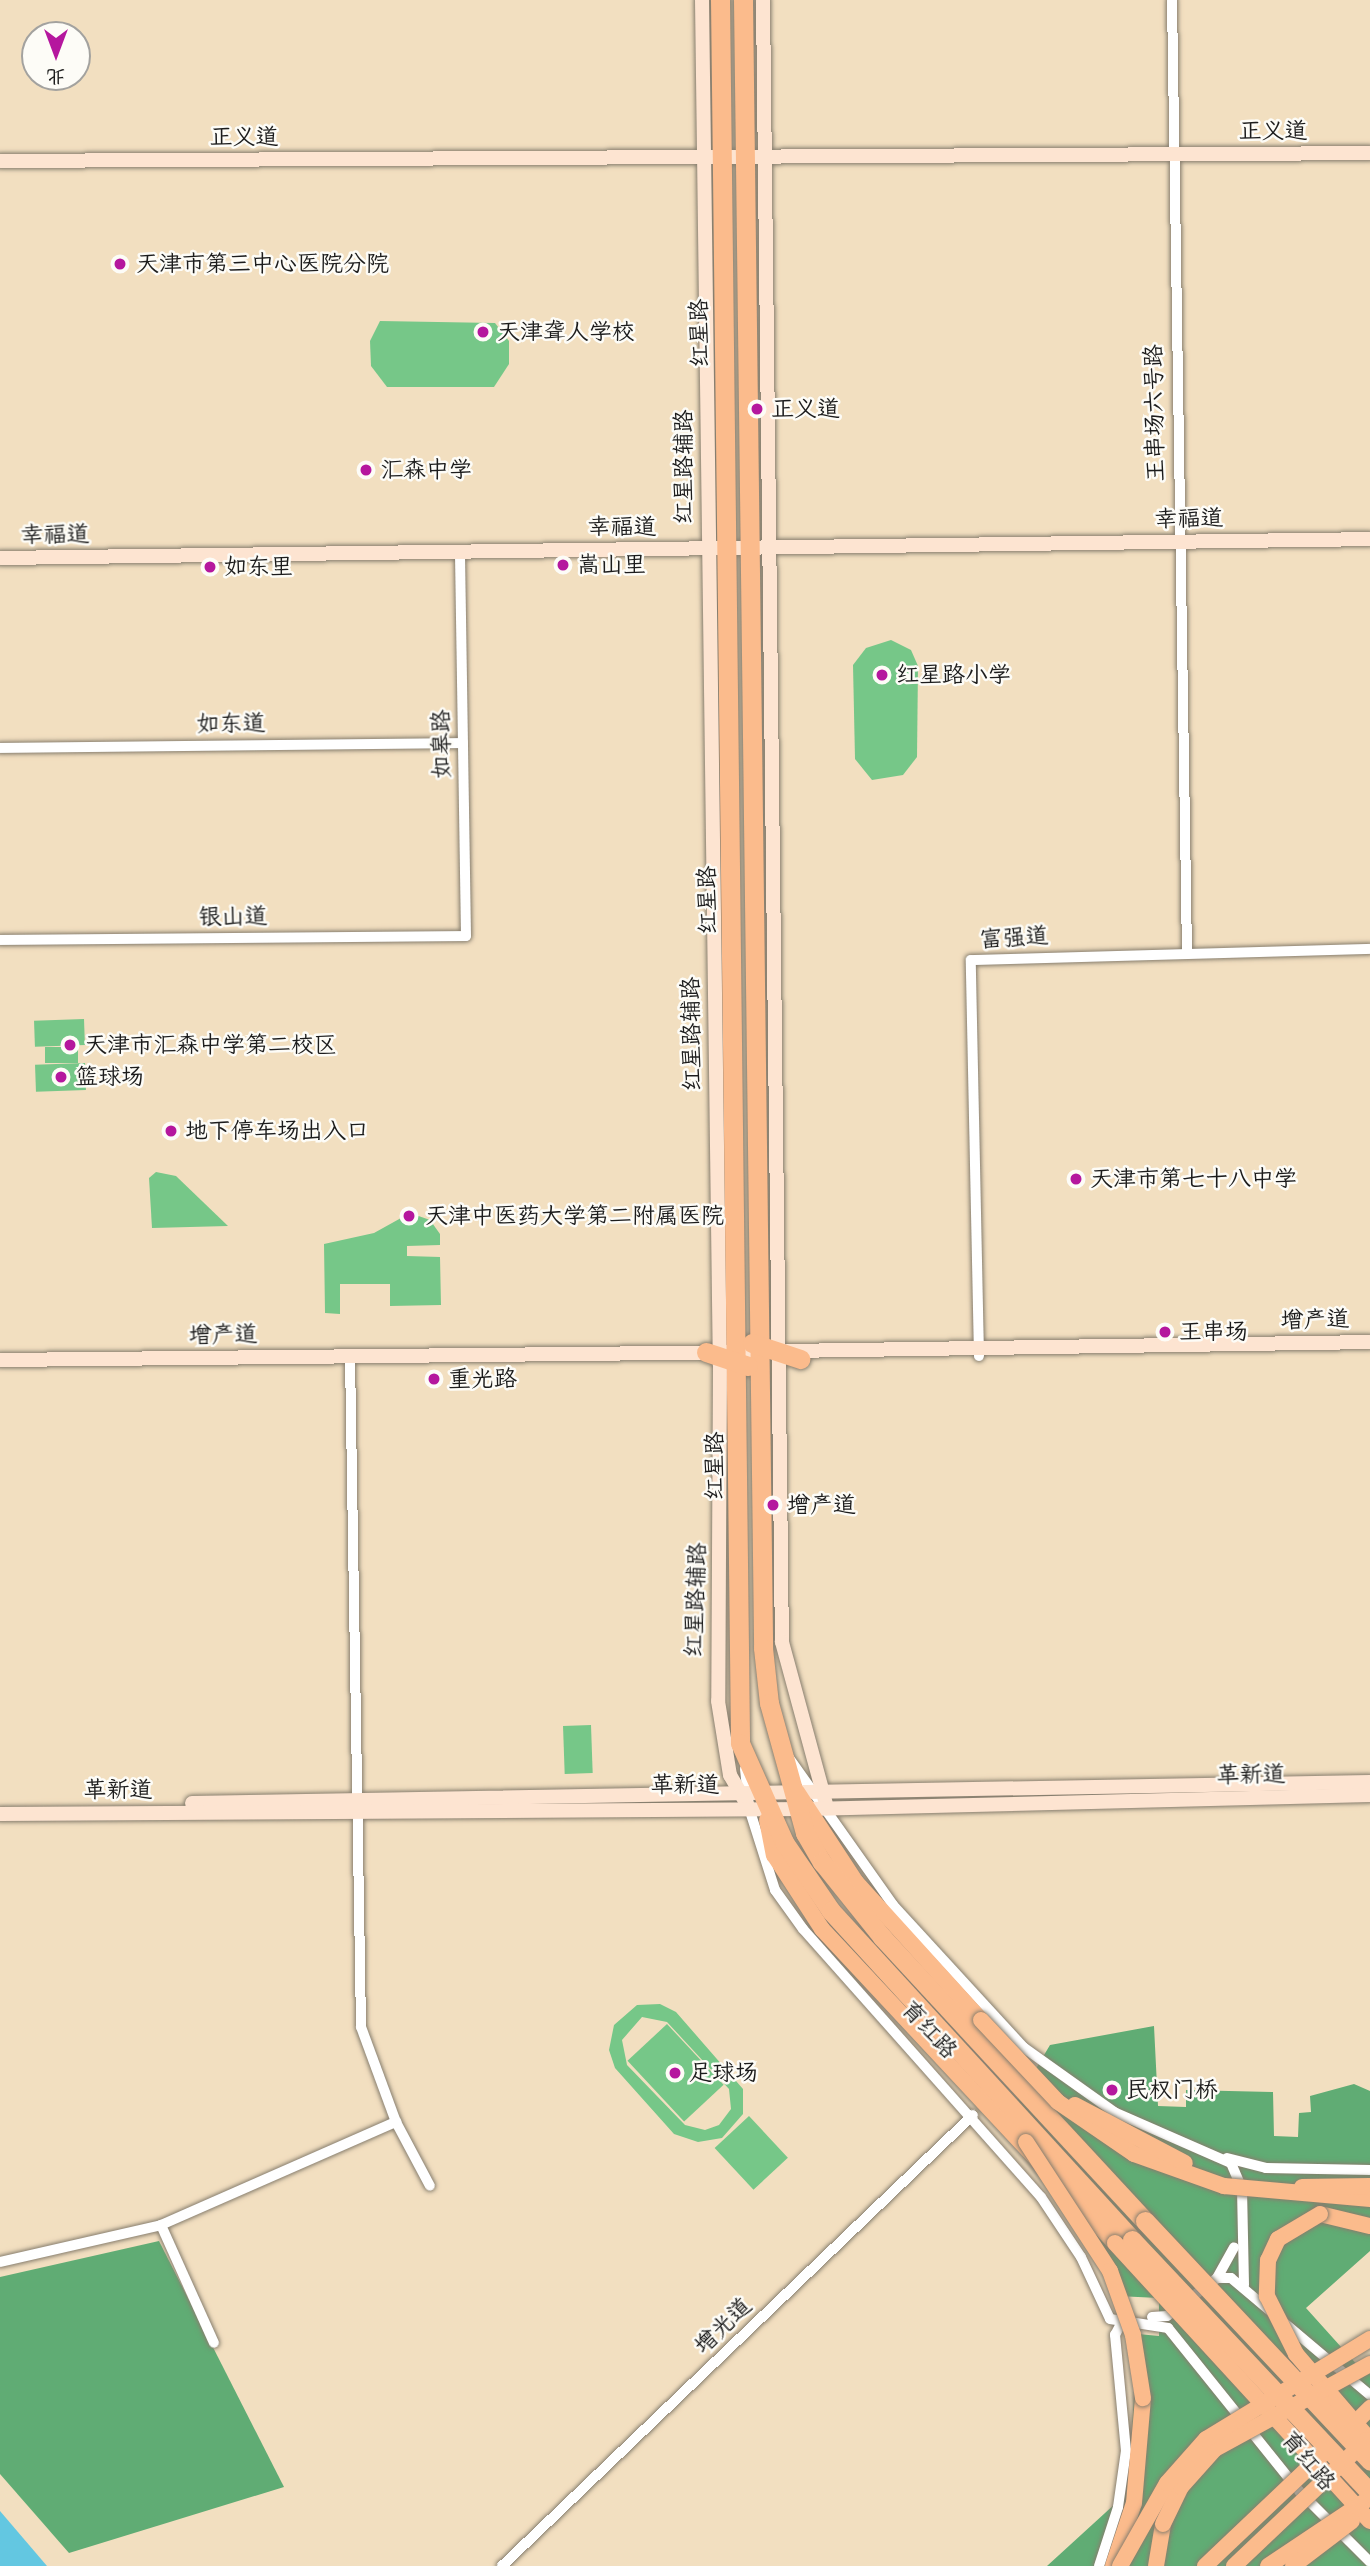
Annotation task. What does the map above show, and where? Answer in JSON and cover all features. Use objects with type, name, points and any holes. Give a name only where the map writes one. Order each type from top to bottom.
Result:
[{"type":"highway","name":"红星路","points":[[720,0],[714,161],[717,554],[739,1326]]},
{"type":"highway","name":"红星路","points":[[743,0],[748,554],[761,1325],[742,1354],[737,1725],[755,1801]]},
{"type":"highway","points":[[739,1326],[742,1354]]},
{"type":"highway","points":[[739,1326],[742,1354]]},
{"type":"highway","name":"红星路","points":[[742,1354],[762,1394],[763,1648],[769,1703],[783,1750],[808,1799]]},
{"type":"highway","points":[[742,1354],[800,1355]]},
{"type":"highway","name":"育红路","points":[[808,1799],[812,1848],[1370,2461]]},
{"type":"highway","name":"育红路","points":[[755,1801],[859,1957],[1370,2495]]},
{"type":"main road","points":[[888,1932],[1035,2077],[1099,2134],[1189,2176],[1265,2193],[1370,2199]]},
{"type":"main road","points":[[859,1957],[981,2104],[1026,2142],[1370,2521]]},
{"type":"main road","points":[[1035,2077],[1135,2141],[1214,2174],[1294,2187],[1370,2186]]},
{"type":"main road","points":[[1026,2142],[1102,2255],[1135,2343],[1142,2448],[1134,2503],[1113,2566]]},
{"type":"main road","points":[[1234,2566],[1370,2439],[1290,2347],[1265,2283],[1271,2250],[1297,2222],[1334,2213],[1370,2226]]},
{"type":"main road","points":[[1120,2566],[1167,2483],[1206,2439],[1370,2339]]},
{"type":"main road","points":[[1156,2566],[1167,2511],[1205,2458],[1370,2364]]},
{"type":"main road","points":[[1205,2566],[1370,2409]]},
{"type":"main road","points":[[1268,2566],[1370,2495]]},
{"type":"main road","points":[[1293,2566],[1370,2509]]},
{"type":"street","points":[[702,0],[714,161]]},
{"type":"street","name":"红星路辅路","points":[[755,1801],[723,1748],[718,1701],[742,1354],[768,554],[763,0]]},
{"type":"street","name":"王串场六号路","points":[[1171,0],[1178,547],[1187,952]]},
{"type":"street","name":"正义道","points":[[0,161],[765,162],[1370,153]]},
{"type":"street","name":"正义道","points":[[1174,158],[1370,160]]},
{"type":"street","name":"正义道","points":[[0,168],[714,161]]},
{"type":"street","name":"幸福道","points":[[1178,547],[1370,539]]},
{"type":"street","name":"幸福道","points":[[0,561],[1370,547]]},
{"type":"street","name":"红星路辅路","points":[[717,554],[742,1354],[783,1657],[808,1799]]},
{"type":"street","name":"如皋路","points":[[460,556],[466,936]]},
{"type":"street","name":"如东道","points":[[0,748],[463,743]]},
{"type":"street","name":"银山道","points":[[0,940],[466,936]]},
{"type":"street","name":"富强道","points":[[979,1352],[971,960],[1187,952],[1370,950]]},
{"type":"street","name":"增产道","points":[[800,1355],[1370,1342]]},
{"type":"street","name":"增产道","points":[[979,1352],[1370,1349]]},
{"type":"street","name":"增产道","points":[[0,1366],[742,1354]]},
{"type":"street","name":"增产道","points":[[0,1360],[350,1360]]},
{"type":"street","points":[[350,1360],[361,2027],[396,2122],[430,2186]]},
{"type":"street","name":"革新道","points":[[0,1814],[755,1801],[1370,1782]]},
{"type":"street","name":"革新道","points":[[808,1799],[827,1808],[1370,1794]]},
{"type":"street","name":"育红路","points":[[755,1801],[787,1909],[974,2116],[1068,2234],[1115,2326],[1126,2410],[1124,2470],[1099,2566]]},
{"type":"street","name":"革新道","points":[[0,1805],[356,1806]]},
{"type":"street","points":[[827,1808],[893,1905],[1023,2047],[1114,2112],[1223,2157],[1262,2167],[1366,2170]]},
{"type":"street","name":"增光道","points":[[502,2566],[974,2116]]},
{"type":"street","points":[[0,2262],[160,2225],[396,2122]]},
{"type":"street","points":[[1223,2157],[1240,2182],[1244,2286]]},
{"type":"street","points":[[1240,2182],[1262,2167]]},
{"type":"street","points":[[1115,2326],[1172,2313],[1217,2278],[1233,2257],[1240,2182]]},
{"type":"street","points":[[160,2225],[214,2343]]},
{"type":"street","points":[[1217,2278],[1244,2286],[1370,2395]]},
{"type":"street","points":[[1115,2326],[1158,2323],[1172,2331],[1172,2313]]},
{"type":"street","name":"育红路","points":[[1172,2331],[1300,2492],[1370,2562]]},
{"type":"green space","points":[[380,321],[495,323],[509,341],[509,364],[494,387],[387,387],[371,366],[370,341]]},
{"type":"green space","points":[[891,640],[911,650],[918,666],[917,757],[903,775],[872,780],[855,759],[853,665],[866,648]]},
{"type":"green space","name":"篮球场","points":[[84,1019],[85,1045],[35,1047],[34,1021]]},
{"type":"green space","points":[[45,1047],[78,1047],[78,1063],[45,1063]]},
{"type":"green space","name":"篮球场","points":[[85,1063],[86,1090],[36,1092],[35,1065]]},
{"type":"green space","points":[[156,1172],[176,1176],[228,1226],[152,1228],[149,1178]]},
{"type":"green space","points":[[410,1213],[430,1220],[440,1234],[440,1245],[407,1246],[407,1256],[440,1257],[441,1305],[390,1306],[390,1284],[340,1284],[340,1314],[325,1313],[324,1244],[374,1233]]},
{"type":"green space","points":[[591,1725],[593,1773],[565,1774],[563,1726]]},
{"type":"green space","points":[[660,2004],[676,2012],[743,2089],[743,2114],[722,2138],[698,2142],[674,2134],[615,2068],[609,2050],[614,2025],[637,2005]],"holes":[[[642,2017],[667,2022],[729,2089],[731,2109],[719,2125],[705,2130],[685,2125],[627,2065],[622,2040]]]},
{"type":"green space","name":"足球场","points":[[667,2024],[724,2085],[684,2122],[628,2061]]},
{"type":"green space","points":[[1154,2026],[1158,2106],[1186,2107],[1186,2090],[1273,2092],[1274,2136],[1298,2137],[1299,2113],[1311,2112],[1310,2096],[1354,2084],[1370,2091],[1370,2251],[1306,2308],[1360,2368],[1370,2360],[1370,2566],[1047,2566],[1128,2492],[1138,2334],[1159,2336],[1159,2298],[1117,2296],[1080,2225],[1001,2127],[1050,2045]]},
{"type":"green space","points":[[749,2116],[788,2158],[754,2190],[715,2148]]},
{"type":"green space","points":[[159,2241],[284,2487],[69,2553],[0,2474],[0,2277]]},
{"type":"water","points":[[0,2511],[47,2566],[0,2566]]},
{"type":"place","name":"天津市第三中心医院分院","points":[[120,264]]},
{"type":"place","name":"天津聋人学校","points":[[483,332]]},
{"type":"place","name":"正义道","points":[[757,409]]},
{"type":"place","name":"汇森中学","points":[[366,470]]},
{"type":"place","name":"嵩山里","points":[[563,565]]},
{"type":"place","name":"如东里","points":[[210,567]]},
{"type":"place","name":"红星路小学","points":[[882,675]]},
{"type":"place","name":"天津市汇森中学第二校区","points":[[70,1045]]},
{"type":"place","name":"篮球场","points":[[61,1077]]},
{"type":"place","name":"地下停车场出入口","points":[[171,1131]]},
{"type":"place","name":"天津市第七十八中学","points":[[1076,1179]]},
{"type":"place","name":"天津中医药大学第二附属医院","points":[[409,1216]]},
{"type":"place","name":"王串场","points":[[1165,1332]]},
{"type":"place","name":"重光路","points":[[434,1379]]},
{"type":"place","name":"增产道","points":[[773,1505]]},
{"type":"place","name":"足球场","points":[[675,2073]]},
{"type":"place","name":"民权门桥","points":[[1112,2090]]}]
